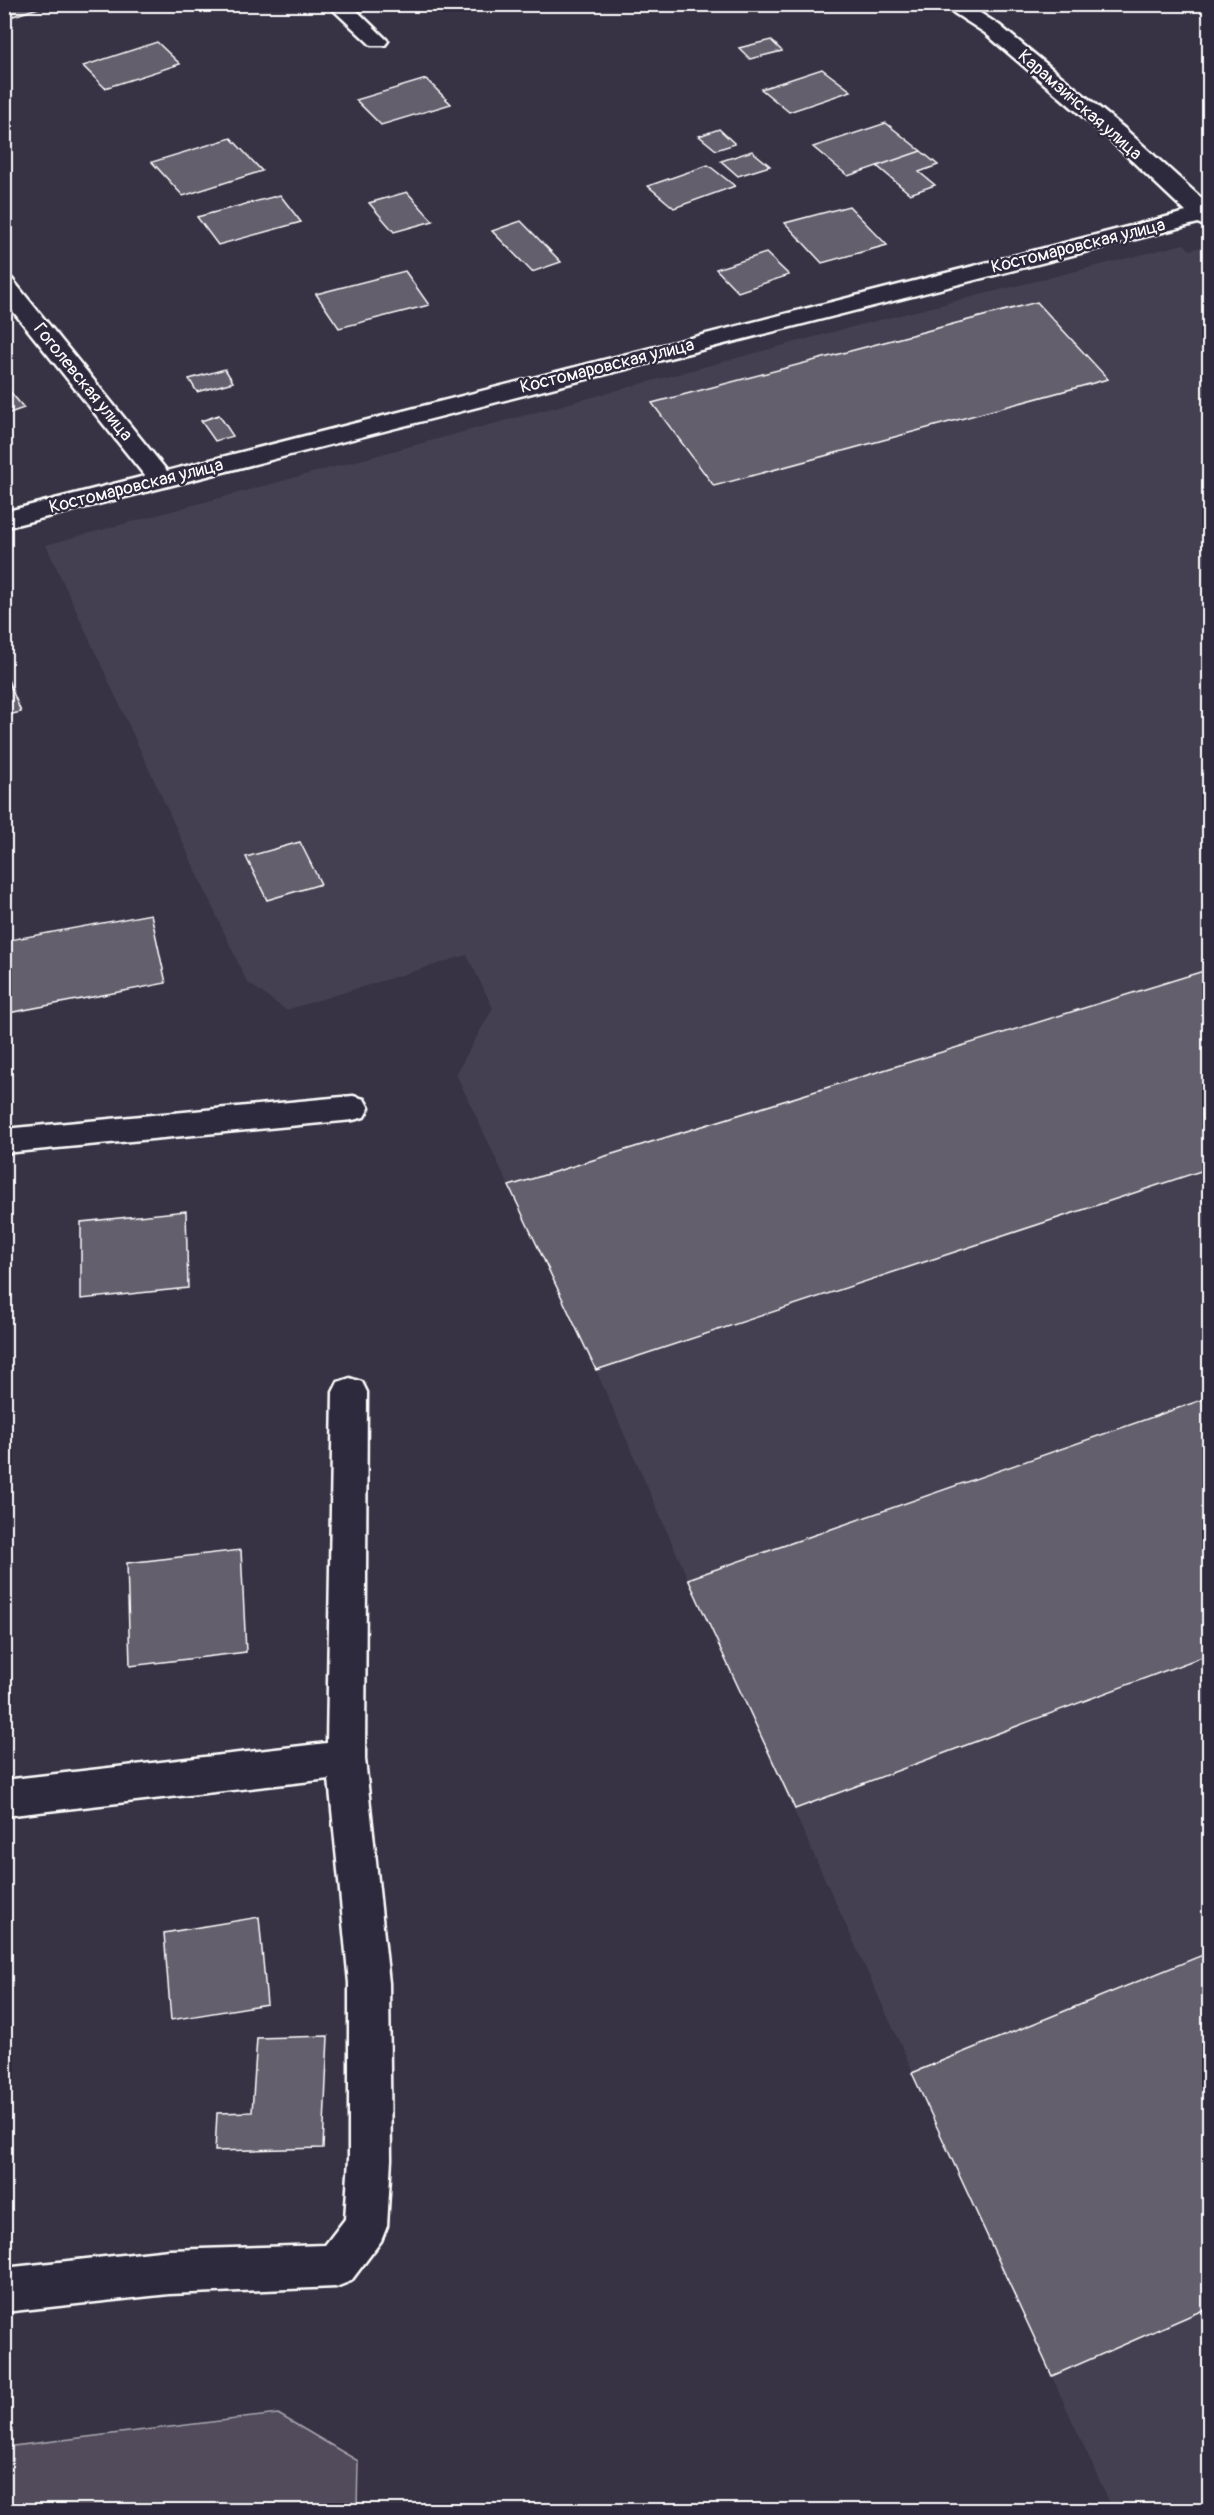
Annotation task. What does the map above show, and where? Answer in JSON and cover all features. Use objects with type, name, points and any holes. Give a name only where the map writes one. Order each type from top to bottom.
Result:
[{"type":"street","points":[[337,4],[378,41]]},
{"type":"street","name":"Карамзинская улица","points":[[950,4],[993,29],[1117,134],[1207,217]]},
{"type":"street","name":"Костомаровская улица","points":[[4,520],[1207,217]]},
{"type":"street","name":"Гоголевская улица","points":[[4,284],[160,480]]},
{"type":"street","points":[[4,1141],[352,1108]]},
{"type":"street","points":[[4,2290],[169,2272],[336,2266],[366,2226],[370,2158],[369,1983],[346,1759],[350,1392]]},
{"type":"street","points":[[4,1798],[346,1759]]},
{"type":"shaded area","points":[[1184,244],[1190,250],[1209,245],[1209,2510],[1113,2510],[688,1579],[596,1370],[456,1074],[493,1008],[467,955],[286,1010],[247,982],[46,545],[844,329]]},
{"type":"shaded area","points":[[278,2414],[358,2461],[357,2510],[5,2510],[5,2447]]},
{"type":"building","points":[[4,4],[51,4],[13,16]]},
{"type":"building","points":[[686,4],[715,4],[716,6],[692,11]]},
{"type":"building","points":[[771,40],[782,51],[750,59],[739,48]]},
{"type":"building","points":[[157,42],[180,64],[105,88],[83,66]]},
{"type":"building","points":[[822,69],[851,91],[789,112],[761,89]]},
{"type":"building","points":[[426,79],[451,104],[381,125],[356,100]]},
{"type":"building","points":[[886,123],[921,151],[848,176],[813,147]]},
{"type":"building","points":[[719,129],[735,144],[716,150],[699,136]]},
{"type":"building","points":[[231,138],[262,171],[183,196],[152,162]]},
{"type":"building","points":[[752,151],[770,166],[738,176],[721,161]]},
{"type":"building","points":[[921,151],[938,165],[919,172],[935,185],[910,194],[877,166]]},
{"type":"building","points":[[708,165],[735,186],[674,208],[648,186]]},
{"type":"building","points":[[407,192],[433,221],[394,232],[369,203]]},
{"type":"building","points":[[280,195],[301,222],[218,245],[197,217]]},
{"type":"building","points":[[849,206],[887,245],[822,263],[785,223]]},
{"type":"building","points":[[521,221],[561,262],[532,272],[492,231]]},
{"type":"building","points":[[766,253],[789,275],[738,292],[716,269]]},
{"type":"building","points":[[405,271],[429,305],[339,328],[316,294]]},
{"type":"building","points":[[1037,302],[1108,379],[714,486],[652,403]]},
{"type":"building","points":[[225,369],[233,382],[197,392],[189,379]]},
{"type":"building","points":[[7,388],[24,408],[4,415],[4,389]]},
{"type":"building","points":[[219,415],[233,436],[215,441],[201,421]]},
{"type":"building","points":[[4,670],[21,712],[4,716]]},
{"type":"building","points":[[300,842],[321,884],[267,900],[246,857]]},
{"type":"building","points":[[151,914],[166,983],[8,1013],[4,991],[4,941]]},
{"type":"building","points":[[1210,969],[1210,1168],[596,1370],[509,1186]]},
{"type":"building","points":[[186,1211],[188,1288],[81,1299],[81,1222]]},
{"type":"building","points":[[1210,1397],[1210,1654],[795,1809],[688,1579]]},
{"type":"building","points":[[241,1550],[246,1652],[130,1666],[127,1563]]},
{"type":"building","points":[[259,1917],[267,2004],[171,2020],[164,1933]]},
{"type":"building","points":[[1210,1952],[1210,2307],[1052,2376],[912,2073]]},
{"type":"building","points":[[328,2036],[323,2148],[215,2151],[217,2113],[252,2112],[257,2038]]}]
